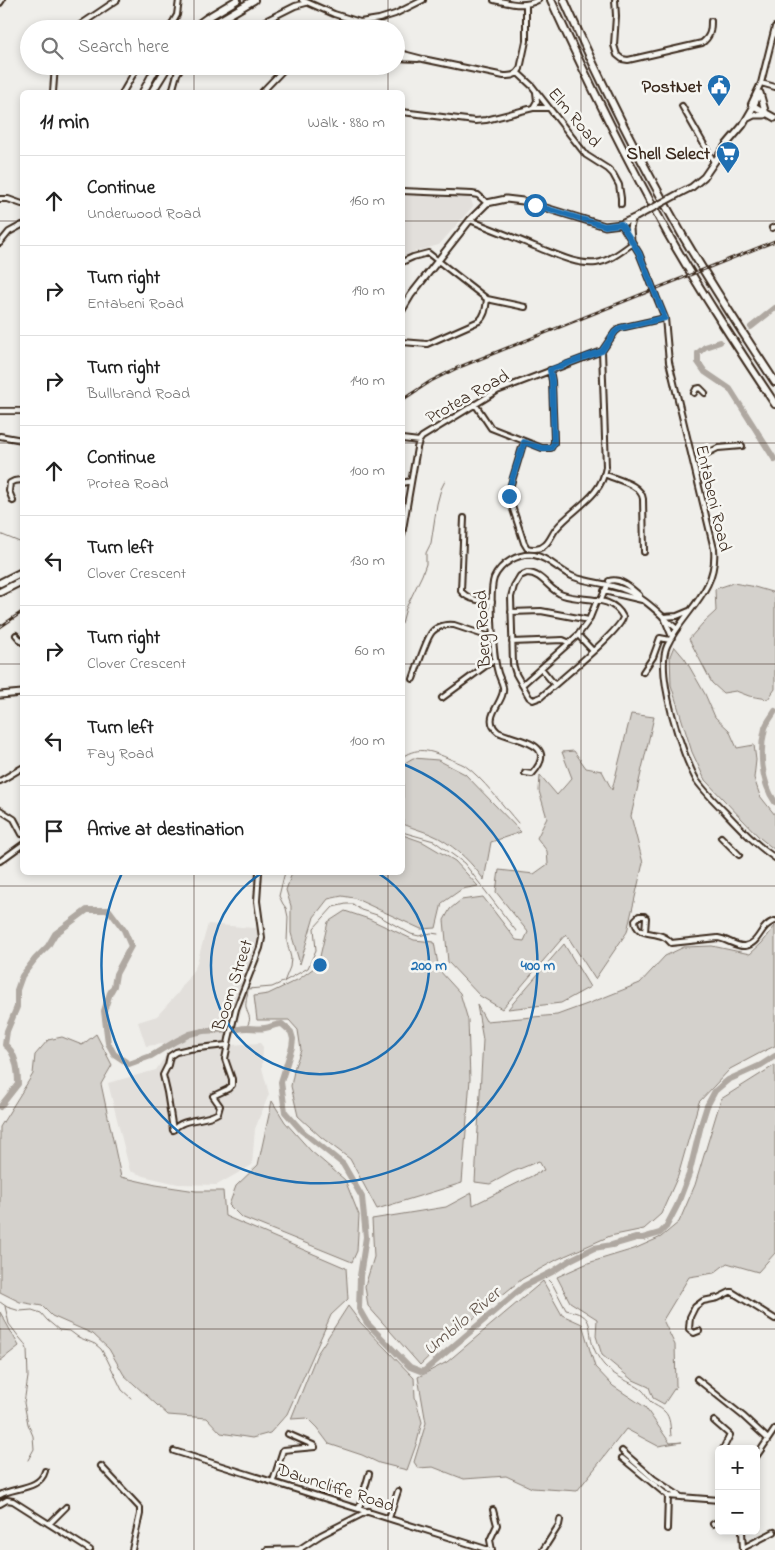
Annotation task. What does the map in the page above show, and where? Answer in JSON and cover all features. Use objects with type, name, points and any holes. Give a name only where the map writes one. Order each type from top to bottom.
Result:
[{"type":"highway","points":[[204,20],[237,0]]},
{"type":"highway","points":[[220,20],[254,0]]},
{"type":"highway","points":[[551,0],[638,179],[669,235],[728,332],[775,404]]},
{"type":"highway","points":[[564,0],[649,173],[683,236],[775,382]]},
{"type":"highway","points":[[144,90],[152,75]]},
{"type":"highway","points":[[153,90],[162,75]]},
{"type":"highway","points":[[0,583],[20,573]]},
{"type":"highway","points":[[0,592],[20,582]]},
{"type":"main road","points":[[760,93],[769,116]]},
{"type":"main road","points":[[751,107],[769,116]]},
{"type":"main road","points":[[405,305],[470,220],[487,202],[500,199],[514,200],[605,226],[621,224],[699,181],[747,118],[751,107]]},
{"type":"main road","points":[[735,134],[751,107]]},
{"type":"main road","points":[[747,118],[754,115],[769,116]]},
{"type":"main road","points":[[632,242],[630,228],[634,218]]},
{"type":"main road","points":[[0,695],[20,693]]},
{"type":"street","points":[[87,20],[115,0]]},
{"type":"street","points":[[174,20],[177,15],[179,0]]},
{"type":"street","points":[[373,20],[395,14],[424,0]]},
{"type":"street","points":[[494,0],[516,5],[526,5],[538,0]]},
{"type":"street","points":[[615,0],[614,49],[617,55],[625,60],[702,43],[709,37],[711,21]]},
{"type":"street","points":[[303,1],[350,20]]},
{"type":"street","points":[[267,20],[303,1]]},
{"type":"street","points":[[295,6],[303,1]]},
{"type":"street","points":[[405,54],[504,76],[518,73],[526,41],[526,5]]},
{"type":"street","points":[[751,107],[760,93],[775,27]]},
{"type":"street","points":[[405,58],[423,59]]},
{"type":"street","name":"Elm Road","points":[[518,73],[532,86],[586,155],[613,174],[619,185],[621,204]]},
{"type":"street","points":[[53,90],[54,75]]},
{"type":"street","points":[[124,90],[133,75]]},
{"type":"street","points":[[172,90],[177,75]]},
{"type":"street","points":[[264,90],[278,75]]},
{"type":"street","points":[[761,85],[775,88]]},
{"type":"street","points":[[751,107],[761,85]]},
{"type":"street","points":[[533,108],[537,101],[536,92]]},
{"type":"street","points":[[682,106],[714,162]]},
{"type":"street","points":[[405,112],[480,121],[533,108],[549,108]]},
{"type":"street","points":[[405,191],[472,194],[478,195],[487,202]]},
{"type":"street","points":[[0,199],[20,202]]},
{"type":"street","points":[[470,220],[557,255],[581,262],[596,263],[604,261],[615,256],[632,242]]},
{"type":"street","name":"Entabeni Road","points":[[621,224],[632,242],[665,318],[669,362],[714,549],[713,572],[708,585],[666,647],[663,659],[665,684],[687,761],[705,792],[753,841],[775,858]]},
{"type":"street","points":[[0,243],[9,232],[20,225]]},
{"type":"street","points":[[405,261],[428,253],[487,299],[525,307]]},
{"type":"street","points":[[405,342],[427,344],[480,321],[484,316],[487,299]]},
{"type":"street","points":[[524,442],[509,491],[524,544],[527,548],[532,549],[543,547],[546,544],[556,528],[590,498],[604,474],[606,467],[602,351],[620,328],[665,318]]},
{"type":"street","name":"Protea Road","points":[[405,439],[419,441],[424,434],[497,391],[602,351]]},
{"type":"street","points":[[475,404],[491,428],[545,449],[551,448],[554,443],[550,370]]},
{"type":"street","points":[[694,392],[700,388],[705,393]]},
{"type":"street","points":[[0,411],[20,411]]},
{"type":"street","points":[[0,436],[20,440]]},
{"type":"street","points":[[405,517],[419,441]]},
{"type":"street","points":[[708,453],[718,448],[742,446]]},
{"type":"street","points":[[604,474],[633,486],[641,492],[643,499],[644,552]]},
{"type":"street","points":[[12,501],[9,491],[10,483],[20,480]]},
{"type":"street","points":[[405,482],[411,481]]},
{"type":"street","points":[[464,518],[461,591],[465,596],[492,602]]},
{"type":"street","name":"Berg Road","points":[[525,774],[532,774],[540,764],[541,757],[537,747],[530,742],[502,734],[495,730],[493,726],[493,714],[504,691],[497,671],[493,638],[493,584],[498,571],[515,558],[527,555],[542,557],[574,577],[622,588],[644,601]]},
{"type":"street","points":[[527,573],[538,576],[563,595],[599,600],[618,610],[624,620],[593,651],[538,699],[532,700],[514,670],[512,612],[512,592],[520,576],[527,573]]},
{"type":"street","points":[[609,581],[616,580],[622,582],[677,629]]},
{"type":"street","points":[[522,685],[578,635],[590,620],[605,590],[644,601]]},
{"type":"street","points":[[663,617],[677,616],[691,610]]},
{"type":"street","points":[[512,612],[541,611],[590,620]]},
{"type":"street","points":[[643,672],[653,657],[660,638],[671,638],[663,617]]},
{"type":"street","points":[[413,679],[431,634],[436,628],[454,625],[493,638]]},
{"type":"street","points":[[16,635],[20,640]]},
{"type":"street","points":[[578,635],[593,651]]},
{"type":"street","points":[[512,642],[563,640],[570,643]]},
{"type":"street","points":[[442,698],[495,659]]},
{"type":"street","points":[[541,668],[554,684]]},
{"type":"street","points":[[0,781],[20,769]]},
{"type":"street","points":[[0,810],[14,819],[20,830]]},
{"type":"street","points":[[721,837],[740,855]]},
{"type":"street","points":[[0,861],[20,846]]},
{"type":"street","name":"Boom Street","points":[[228,1045],[182,1050],[170,1056],[163,1074],[172,1130],[185,1122],[213,1116],[218,1113],[220,1106],[213,1097],[214,1094],[228,1089],[232,1085],[232,1079],[225,1059],[228,1045],[228,1039],[261,943],[262,933],[257,901],[259,875]]},
{"type":"street","points":[[644,932],[645,917],[638,917],[635,922],[638,929],[644,932],[665,936],[671,943],[724,938],[737,945],[745,946],[756,939],[763,927],[775,921]]},
{"type":"street","points":[[699,1331],[693,1333],[689,1326],[690,1316],[695,1307],[703,1301],[718,1298],[732,1292],[775,1320]]},
{"type":"street","points":[[697,1379],[768,1439]]},
{"type":"street","points":[[714,1421],[730,1435],[725,1445]]},
{"type":"street","points":[[760,1451],[775,1429]]},
{"type":"street","points":[[273,1481],[283,1450],[315,1447],[288,1434]]},
{"type":"street","name":"Dawncliffe Road","points":[[174,1451],[491,1550]]},
{"type":"street","points":[[622,1451],[654,1479],[681,1497]]},
{"type":"street","points":[[622,1458],[668,1496],[715,1500]]},
{"type":"street","points":[[100,1466],[140,1508],[132,1550]]},
{"type":"street","points":[[45,1470],[43,1476],[34,1484],[13,1491],[6,1491],[0,1495],[7,1500],[13,1501],[90,1550]]},
{"type":"street","points":[[359,1508],[369,1474]]},
{"type":"street","points":[[389,1518],[398,1491]]},
{"type":"street","points":[[667,1530],[668,1496]]},
{"type":"street","points":[[0,1504],[7,1500]]},
{"type":"street","points":[[49,1524],[66,1506]]},
{"type":"street","points":[[491,1550],[490,1540],[497,1526],[493,1510]]},
{"type":"street","points":[[266,1550],[300,1549],[368,1511]]},
{"type":"street","points":[[543,1550],[559,1525],[560,1520]]},
{"type":"street","points":[[742,1535],[743,1549],[774,1532]]},
{"type":"shaded area","points":[[405,195],[470,196],[473,206],[439,245],[405,256]]},
{"type":"shaded area","points":[[733,583],[775,593],[775,689],[768,699],[749,696],[736,691],[723,693],[712,683],[689,639],[716,611],[715,589]]},
{"type":"shaded area","points":[[674,646],[685,659],[705,694],[715,717],[729,730],[737,748],[754,745],[756,760],[754,778],[760,796],[775,815],[775,850],[760,838],[705,780],[692,752],[671,685],[670,656]]},
{"type":"shaded area","points":[[631,714],[654,717],[631,816],[643,863],[627,932],[595,979],[566,934],[502,1009],[480,996],[448,962],[444,920],[450,909],[461,900],[483,897],[516,940],[524,941],[528,932],[496,892],[499,870],[534,874],[548,864],[547,851],[537,838],[547,818],[539,791],[540,775],[557,795],[572,778],[562,752],[574,751],[586,768],[602,771],[612,790]]},
{"type":"shaded area","points":[[413,758],[438,760],[465,774],[521,832],[491,842],[484,880],[464,857],[446,842],[405,825],[405,763]]},
{"type":"shaded area","points":[[405,836],[423,842],[455,861],[478,886],[462,889],[442,903],[436,928],[421,929],[354,898],[342,896],[328,899],[314,917],[300,964],[291,933],[291,906],[286,890],[291,875],[405,875]]},
{"type":"shaded area","points":[[345,911],[369,919],[414,940],[434,942],[439,970],[460,993],[468,1020],[470,1079],[462,1183],[377,1209],[350,1159],[321,1137],[298,1116],[291,1086],[301,1050],[298,1030],[289,1020],[257,1020],[254,996],[268,994],[299,979],[318,965],[328,922]]},
{"type":"shaded area","points":[[208,924],[266,929],[264,944],[230,1045],[260,1043],[263,1047],[262,1068],[269,1094],[255,1129],[252,1165],[217,1185],[178,1184],[130,1171],[108,1083],[156,1070],[171,1050],[163,1044],[146,1046],[138,1022],[157,1016],[178,993],[196,966]]},
{"type":"shaded area","points":[[775,926],[775,1046],[730,1069],[699,1102],[678,1176],[661,1214],[644,1229],[610,1236],[558,1259],[522,1279],[441,1345],[420,1365],[368,1306],[365,1286],[374,1257],[372,1219],[446,1207],[472,1193],[473,1205],[544,1170],[539,1161],[512,1172],[490,1184],[475,1182],[483,1040],[477,1005],[486,1021],[557,1015],[640,983],[665,956],[684,947],[712,946],[750,954],[762,943]]},
{"type":"shaded area","points":[[564,944],[590,987],[561,1003],[508,1009]]},
{"type":"shaded area","points":[[96,1034],[112,1065],[101,1084],[121,1177],[196,1191],[223,1191],[225,1216],[346,1268],[348,1299],[331,1315],[287,1414],[270,1433],[252,1438],[221,1433],[207,1418],[168,1415],[124,1375],[109,1349],[93,1334],[52,1316],[42,1306],[20,1302],[0,1292],[0,1127],[33,1074],[35,1055],[48,1040],[62,1037],[82,1045]]},
{"type":"shaded area","points":[[775,1065],[775,1253],[758,1272],[727,1263],[714,1273],[689,1277],[663,1320],[675,1345],[676,1386],[664,1404],[653,1398],[649,1387],[631,1379],[602,1355],[596,1336],[597,1319],[570,1302],[557,1277],[588,1263],[634,1249],[661,1237],[679,1222],[695,1185],[721,1099]]},
{"type":"shaded area","points":[[272,1101],[285,1122],[311,1151],[345,1180],[359,1215],[357,1251],[352,1262],[241,1217],[229,1205],[236,1186],[258,1165]]},
{"type":"shaded area","points":[[543,1281],[562,1315],[582,1324],[595,1367],[613,1386],[645,1407],[670,1443],[682,1442],[658,1446],[626,1429],[577,1491],[532,1488],[506,1476],[464,1479],[433,1467],[418,1468],[414,1462],[426,1423],[418,1377],[447,1362]]},
{"type":"shaded area","points":[[348,1306],[360,1322],[414,1378],[415,1397],[422,1422],[407,1470],[379,1463],[329,1444],[307,1418],[291,1419],[317,1354]]},
{"type":"shaded area","points":[[0,1312],[19,1346],[0,1361]]},
{"type":"waterway","name":"Umbilo River","points":[[751,327],[775,308]]},
{"type":"waterway","name":"Umbilo River","points":[[720,342],[705,347],[698,353],[698,362],[705,372],[730,389],[775,460]]},
{"type":"waterway","points":[[405,612],[426,564],[426,553],[431,543],[437,504],[445,481]]},
{"type":"waterway","points":[[0,534],[20,542]]},
{"type":"waterway","name":"Umbilo River","points":[[775,711],[765,728],[762,746],[764,776],[775,802]]},
{"type":"waterway","points":[[405,755],[415,751],[426,751],[464,765],[485,784],[518,823]]},
{"type":"waterway","points":[[405,833],[434,841],[464,863],[516,931]]},
{"type":"waterway","points":[[284,875],[279,896],[286,908],[288,917],[287,942],[291,958],[290,967],[284,982]]},
{"type":"waterway","points":[[246,1028],[250,1019],[246,1005],[248,989],[272,987],[308,968],[316,950],[314,928],[333,907],[353,904],[361,910],[377,915],[411,934],[419,936],[431,933],[438,934]]},
{"type":"waterway","name":"Umbilo River","points":[[0,1107],[18,1084],[14,1057],[5,1045],[7,1031],[17,1007],[17,990],[22,976],[48,946],[55,934],[87,910],[109,910],[124,930],[131,946],[116,974],[114,986],[104,1011],[108,1043],[114,1054],[129,1064],[151,1056],[190,1034],[203,1031],[267,1028],[282,1024],[291,1032],[293,1039],[292,1047],[281,1082],[285,1112],[302,1131],[343,1164],[362,1197],[366,1237],[360,1276],[359,1309],[367,1323],[410,1367],[423,1372],[524,1286],[594,1248],[660,1233],[666,1227],[677,1206],[689,1174],[707,1106],[715,1091],[728,1080],[761,1065],[775,1056]]},
{"type":"waterway","points":[[544,1276],[553,1285],[566,1310],[583,1315],[586,1318],[594,1348],[604,1365],[612,1373],[642,1390],[654,1405],[666,1413],[670,1423],[671,1436]]},
{"type":"waterway","points":[[0,1302],[7,1307],[20,1311],[32,1310],[41,1313],[59,1330],[70,1331],[78,1337],[95,1344],[101,1349],[107,1359],[122,1390],[131,1398]]},
{"type":"waterway","points":[[5,1306],[9,1324],[27,1349],[28,1377],[24,1403],[28,1424],[33,1436],[34,1449],[28,1460]]},
{"type":"railway","points":[[405,398],[431,381],[457,368],[775,241]]},
{"type":"railway","points":[[0,627],[20,613]]},
{"type":"place","name":"PostNet","points":[[719,107]]},
{"type":"place","name":"Shell Select","points":[[728,174]]},
{"type":"route","points":[[509,496],[510,486],[524,442],[545,449],[551,448],[554,443],[550,370],[602,351],[611,337],[620,328],[665,318],[639,253],[621,224],[605,226],[595,224],[535,205]]}]
